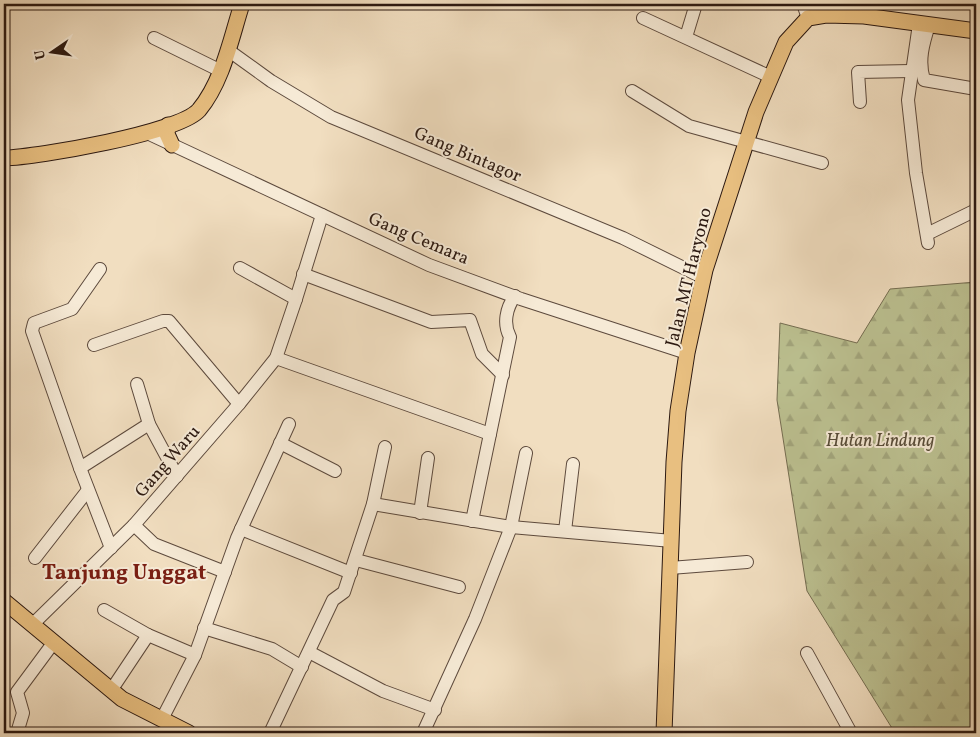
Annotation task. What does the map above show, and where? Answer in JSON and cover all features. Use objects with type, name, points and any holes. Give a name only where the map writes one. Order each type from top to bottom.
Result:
[{"type":"main road","points":[[4,158],[47,153],[145,132],[192,116],[200,109],[211,91],[228,50],[242,4]]},
{"type":"main road","name":"Jalan MT Haryono","points":[[664,733],[677,419],[688,353],[704,278],[746,143],[770,76],[786,42],[806,11],[826,15],[864,16],[976,31]]},
{"type":"main road","points":[[168,125],[167,134],[172,145]]},
{"type":"main road","points":[[4,601],[112,688],[122,699],[189,733]]},
{"type":"street","points":[[686,36],[696,4]]},
{"type":"street","points":[[643,18],[770,76]]},
{"type":"street","points":[[924,24],[911,71],[908,100],[916,173],[928,239],[976,210]]},
{"type":"street","points":[[924,24],[920,68],[924,80],[976,89]]},
{"type":"street","points":[[154,38],[220,70]]},
{"type":"street","name":"Gang Bintagor","points":[[228,50],[271,82],[331,117],[623,238],[704,278]]},
{"type":"street","points":[[860,102],[858,72],[911,71]]},
{"type":"street","points":[[632,91],[689,126],[822,163]]},
{"type":"street","name":"Gang Cemara","points":[[145,132],[429,265],[515,296],[688,353]]},
{"type":"street","points":[[322,215],[303,274],[424,320],[438,322],[470,320],[482,354],[503,375]]},
{"type":"street","points":[[240,268],[296,299]]},
{"type":"street","points":[[100,269],[72,309],[42,319],[33,326],[46,374],[111,548]]},
{"type":"street","name":"Gang Waru","points":[[33,624],[134,525],[239,404],[276,358],[303,274]]},
{"type":"street","points":[[472,521],[510,337],[505,328],[507,314],[515,296]]},
{"type":"street","points":[[94,345],[164,321],[169,321],[239,404]]},
{"type":"street","points":[[276,358],[490,434]]},
{"type":"street","points":[[137,384],[149,424],[177,476]]},
{"type":"street","points":[[80,468],[149,424]]},
{"type":"street","points":[[162,719],[194,655],[241,528],[289,424]]},
{"type":"street","points":[[280,443],[335,471]]},
{"type":"street","points":[[270,733],[333,600],[342,594],[356,560],[373,504],[385,447]]},
{"type":"street","points":[[424,733],[475,619],[511,527],[526,453]]},
{"type":"street","points":[[420,513],[428,458]]},
{"type":"street","points":[[565,531],[573,464]]},
{"type":"street","points":[[35,558],[88,490]]},
{"type":"street","points":[[373,504],[511,527],[672,541]]},
{"type":"street","points":[[134,525],[154,544],[224,572]]},
{"type":"street","points":[[241,528],[350,574]]},
{"type":"street","points":[[356,560],[459,587]]},
{"type":"street","points":[[670,568],[748,562]]},
{"type":"street","points":[[104,610],[148,635],[194,655]]},
{"type":"street","points":[[204,628],[272,649],[302,667]]},
{"type":"street","points":[[112,688],[148,635]]},
{"type":"street","points":[[17,733],[23,711],[17,692],[54,642]]},
{"type":"street","points":[[309,652],[383,691],[435,710]]},
{"type":"street","points":[[807,654],[851,733]]},
{"type":"green space","name":"Hutan Lindung","points":[[976,282],[976,733],[895,733],[807,591],[777,400],[780,323],[857,343],[890,289]]},
{"type":"district","name":"Tanjung Unggat","points":[[124,571]]}]
